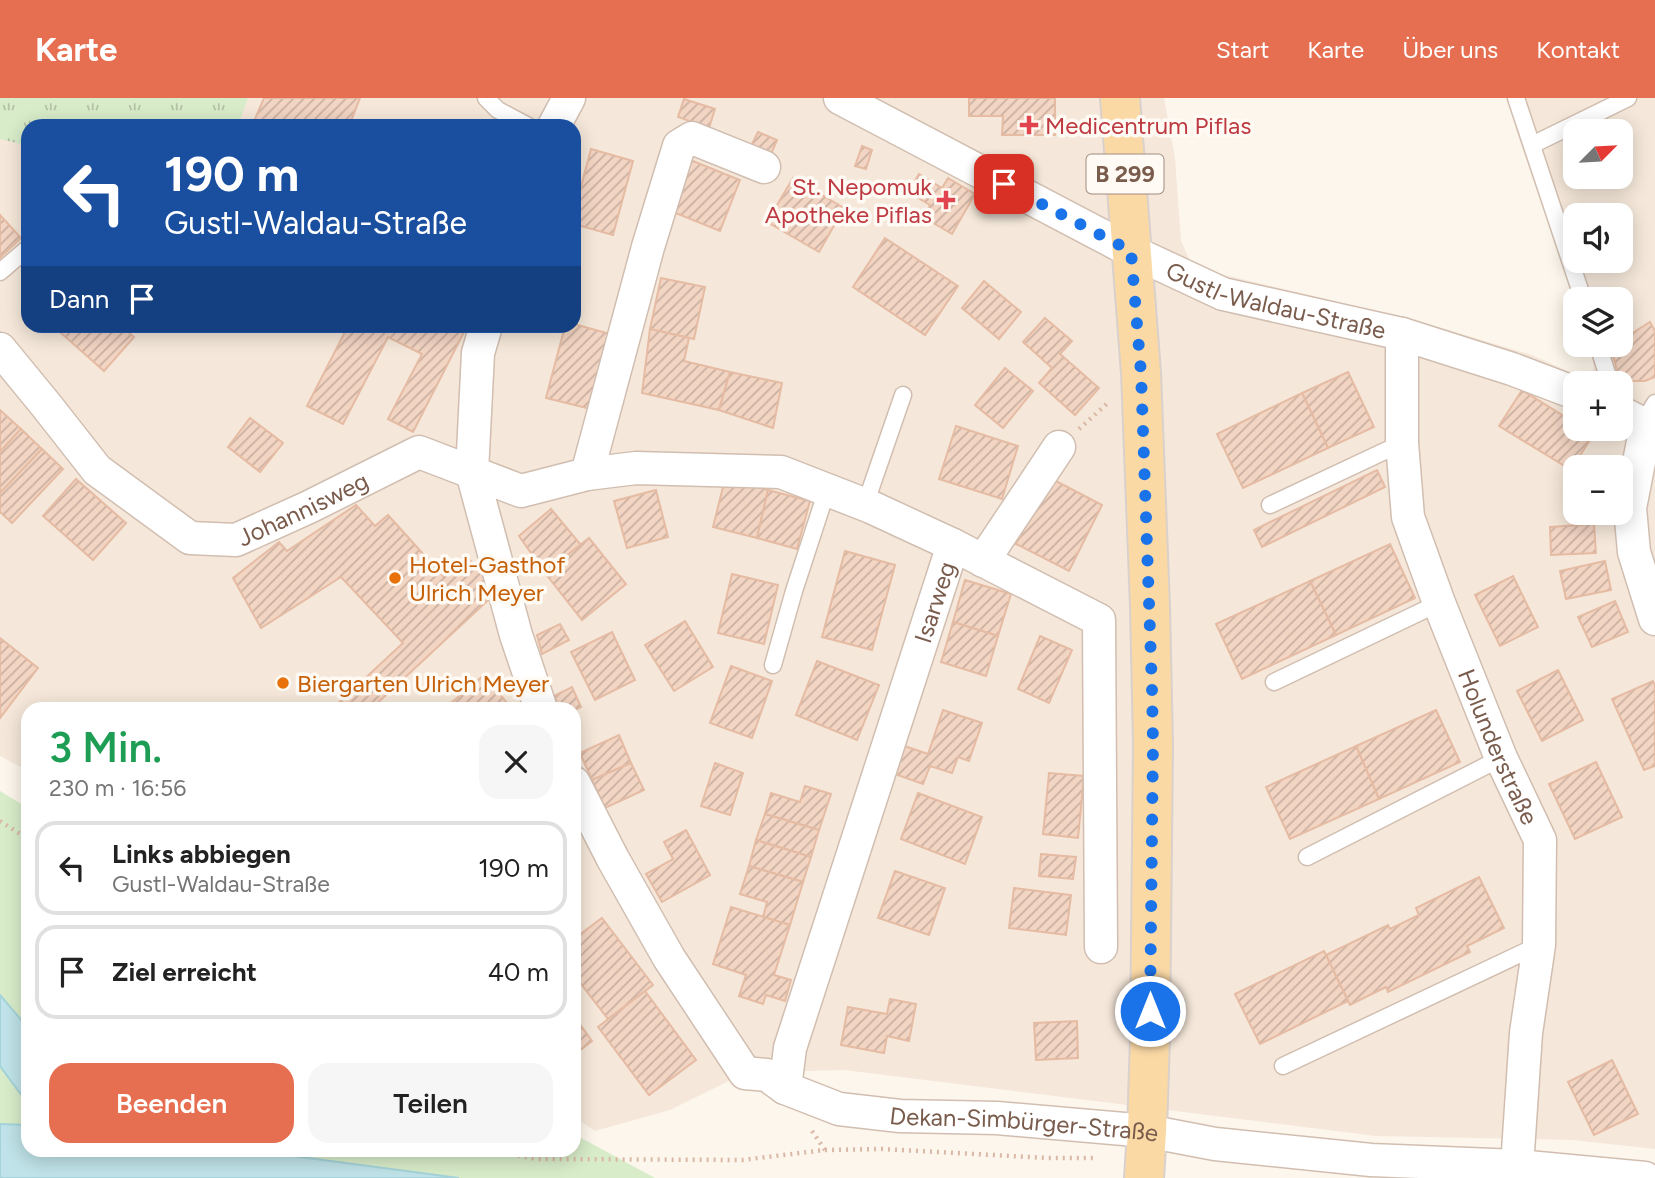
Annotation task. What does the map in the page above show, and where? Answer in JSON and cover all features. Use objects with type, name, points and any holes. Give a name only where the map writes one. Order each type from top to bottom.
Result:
[{"type":"main road","name":"B 299","points":[[1120,98],[1141,373],[1150,607],[1153,744],[1150,1038],[1145,1156]]},
{"type":"street","points":[[558,119],[569,98]]},
{"type":"street","name":"Gustl-Waldau-Straße","points":[[840,98],[1131,251],[1223,294],[1402,334],[1563,388]]},
{"type":"street","points":[[587,474],[648,247],[679,146],[692,138],[764,167]]},
{"type":"street","points":[[484,333],[478,353],[472,472],[516,635],[539,702]]},
{"type":"street","name":"Holunderstraße","points":[[1402,334],[1402,443],[1408,517],[1501,758],[1540,840],[1539,945],[1526,1033],[1517,1166]]},
{"type":"street","name":"Johannisweg","points":[[1,351],[97,470],[190,538],[236,540],[419,452],[520,491],[587,474],[636,468],[780,472],[864,505],[953,545]]},
{"type":"street","points":[[1644,418],[1630,508],[1634,552],[1655,618]]},
{"type":"street","points":[[983,561],[1059,447]]},
{"type":"street","name":"Isarweg","points":[[785,1088],[790,1048],[953,545],[1099,620],[1101,947]]},
{"type":"street","name":"Dekan-Simbürger-Straße","points":[[581,797],[669,958],[746,1073],[767,1075],[785,1088],[839,1109],[900,1116],[997,1118],[1145,1156],[1215,1144],[1371,1160],[1517,1166],[1644,1178]]},
{"type":"lane","points":[[486,98],[498,110],[515,119]]},
{"type":"lane","points":[[1516,98],[1579,287]]},
{"type":"lane","points":[[1531,145],[1628,98]]},
{"type":"lane","points":[[0,272],[21,254]]},
{"type":"lane","points":[[864,505],[903,395]]},
{"type":"lane","points":[[1270,505],[1402,443]]},
{"type":"lane","points":[[773,665],[827,490]]},
{"type":"lane","points":[[1274,682],[1439,603]]},
{"type":"lane","points":[[1307,857],[1501,758]]},
{"type":"lane","points":[[1283,1066],[1539,945]]},
{"type":"path","points":[[1059,447],[1141,373]]},
{"type":"path","points":[[0,821],[21,834]]},
{"type":"path","points":[[526,1157],[742,1160],[825,1150],[882,1149],[1048,1158],[1145,1156]]},
{"type":"shaded area","points":[[0,98],[1164,98],[1175,158],[1181,241],[1191,263],[1212,272],[1418,321],[1532,355],[1568,371],[1563,371],[1563,441],[1633,441],[1633,371],[1592,371],[1594,368],[1592,357],[1633,357],[1633,287],[1571,287],[1566,273],[1633,273],[1633,203],[1563,203],[1563,265],[1517,133],[1509,98],[1655,98],[1655,1149],[1572,1140],[1376,1136],[844,1070],[745,1073],[670,1110],[595,1131],[581,1122],[581,702],[21,702],[21,767],[0,756]]},
{"type":"green space","points":[[0,98],[248,98],[240,119],[21,119],[21,144],[0,139]]},
{"type":"green space","points":[[0,791],[21,804],[21,1125],[0,1124]]},
{"type":"green space","points":[[581,1138],[655,1178],[459,1178],[300,1157],[581,1157]]},
{"type":"water","points":[[0,995],[21,1020],[21,1094],[0,1066]]},
{"type":"water","points":[[0,1124],[21,1125],[21,1157],[300,1157],[459,1178],[0,1178]]},
{"type":"building","points":[[264,98],[360,98],[352,119],[255,119]]},
{"type":"building","name":"Medicentrum Piflas","points":[[969,98],[1055,98],[1055,135],[1002,135],[1003,116],[969,116]]},
{"type":"building","points":[[684,99],[715,109],[709,128],[678,117]]},
{"type":"building","points":[[758,132],[777,140],[769,159],[749,150]]},
{"type":"building","points":[[862,146],[872,150],[866,169],[855,166]]},
{"type":"building","points":[[591,149],[633,161],[613,235],[581,226],[581,187]]},
{"type":"building","points":[[688,159],[740,180],[720,231],[668,210]]},
{"type":"building","name":"St. Nepomuk Apotheke Piflas","points":[[919,174],[942,188],[948,178],[975,194],[952,234],[923,217],[930,205],[908,192]]},
{"type":"building","points":[[793,178],[844,208],[819,252],[767,222]]},
{"type":"building","points":[[0,215],[21,238],[0,258]]},
{"type":"building","points":[[885,238],[958,286],[925,335],[853,287]]},
{"type":"building","points":[[661,278],[705,287],[694,339],[650,329]]},
{"type":"building","points":[[984,281],[1021,312],[999,339],[962,308]]},
{"type":"building","points":[[1045,318],[1072,341],[1060,354],[1099,388],[1075,415],[1039,383],[1052,368],[1023,342]]},
{"type":"building","points":[[1650,322],[1655,331],[1655,377],[1645,381],[1633,381],[1633,371],[1617,371],[1614,357],[1633,357],[1633,333]]},
{"type":"building","points":[[581,326],[610,334],[591,409],[546,398],[563,333],[581,333]]},
{"type":"building","points":[[650,329],[689,338],[684,361],[730,372],[719,410],[642,393]]},
{"type":"building","points":[[61,333],[129,333],[134,337],[104,371]]},
{"type":"building","points":[[344,333],[463,333],[413,432],[388,419],[422,354],[388,337],[343,424],[307,406]]},
{"type":"building","points":[[1005,368],[1033,391],[1003,428],[975,405]]},
{"type":"building","points":[[730,372],[782,383],[773,428],[719,410]]},
{"type":"building","points":[[1348,372],[1374,427],[1328,448],[1302,393]]},
{"type":"building","points":[[1522,390],[1563,416],[1563,441],[1589,441],[1580,455],[1563,455],[1563,465],[1499,426]]},
{"type":"building","points":[[1302,393],[1328,448],[1243,488],[1217,434]]},
{"type":"building","points":[[0,410],[21,429],[0,452]]},
{"type":"building","points":[[250,418],[283,443],[260,472],[228,447]]},
{"type":"building","points":[[956,426],[1018,446],[1002,499],[939,479]]},
{"type":"building","points":[[21,429],[42,449],[0,493],[0,452]]},
{"type":"building","points":[[42,449],[63,469],[12,523],[0,512],[0,493]]},
{"type":"building","points":[[1377,470],[1385,487],[1262,547],[1254,530]]},
{"type":"building","points":[[1050,478],[1102,505],[1069,571],[1016,544]]},
{"type":"building","points":[[76,479],[126,523],[93,560],[43,516]]},
{"type":"building","points":[[725,479],[768,490],[757,538],[713,527]]},
{"type":"building","points":[[656,490],[668,537],[627,548],[614,501]]},
{"type":"building","points":[[768,490],[810,501],[797,549],[757,538]]},
{"type":"building","points":[[356,505],[375,526],[388,515],[443,576],[465,555],[498,591],[379,702],[340,702],[403,643],[341,577],[261,628],[233,578],[279,542],[287,551]]},
{"type":"building","points":[[551,509],[581,545],[545,573],[519,536]]},
{"type":"building","points":[[1594,525],[1596,553],[1551,555],[1550,527]]},
{"type":"building","points":[[589,538],[626,584],[582,620],[545,573]]},
{"type":"building","points":[[1390,544],[1415,598],[1336,635],[1310,581]]},
{"type":"building","points":[[845,551],[895,565],[872,650],[822,637]]},
{"type":"building","points":[[1605,561],[1611,590],[1566,599],[1560,571]]},
{"type":"building","points":[[732,574],[778,585],[764,644],[718,633]]},
{"type":"building","points":[[1513,576],[1538,627],[1500,646],[1475,595]]},
{"type":"building","points":[[965,580],[1011,594],[998,636],[953,622]]},
{"type":"building","points":[[1310,581],[1336,635],[1242,679],[1216,624]]},
{"type":"building","points":[[1615,601],[1628,632],[1592,647],[1578,617]]},
{"type":"building","points":[[685,621],[713,667],[674,691],[645,645]]},
{"type":"building","points":[[953,622],[998,636],[986,676],[941,662]]},
{"type":"building","points":[[560,624],[569,640],[542,654],[537,635]]},
{"type":"building","points":[[612,632],[635,680],[595,700],[571,652]]},
{"type":"building","points":[[1040,636],[1072,650],[1049,703],[1018,689]]},
{"type":"building","points":[[0,638],[38,668],[0,718]]},
{"type":"building","points":[[817,661],[879,685],[857,740],[796,715]]},
{"type":"building","points":[[731,666],[772,681],[752,738],[710,723]]},
{"type":"building","points":[[1558,670],[1583,720],[1542,741],[1517,691]]},
{"type":"building","points":[[484,675],[506,702],[452,702]]},
{"type":"building","points":[[1653,681],[1655,766],[1644,770],[1612,699]]},
{"type":"building","points":[[572,687],[579,702],[557,702],[554,696]]},
{"type":"building","points":[[943,710],[982,723],[969,761],[958,757],[952,773],[930,766],[923,784],[889,772],[899,744],[928,754]]},
{"type":"building","points":[[1436,710],[1460,762],[1379,799],[1356,746]]},
{"type":"building","points":[[619,735],[631,763],[592,780],[581,753]]},
{"type":"building","points":[[1356,746],[1379,799],[1290,839],[1266,787]]},
{"type":"building","points":[[1596,762],[1622,817],[1575,839],[1549,784]]},
{"type":"building","points":[[631,763],[644,790],[605,808],[592,780]]},
{"type":"building","points":[[715,763],[743,773],[730,815],[701,806]]},
{"type":"building","points":[[1049,773],[1084,776],[1078,838],[1043,834]]},
{"type":"building","points":[[805,786],[831,794],[819,830],[765,814],[771,793],[800,802]]},
{"type":"building","points":[[918,793],[982,817],[965,864],[901,839]]},
{"type":"building","points":[[765,814],[819,830],[811,857],[756,840]]},
{"type":"building","points":[[686,830],[710,875],[662,902],[646,874],[673,859],[664,842]]},
{"type":"building","points":[[756,840],[811,857],[803,882],[749,866]]},
{"type":"building","points":[[1041,854],[1076,857],[1073,879],[1039,876]]},
{"type":"building","points":[[749,866],[803,882],[790,925],[763,917],[767,902],[740,894]]},
{"type":"building","points":[[895,871],[945,888],[929,935],[878,918]]},
{"type":"building","points":[[1479,877],[1504,928],[1467,946],[1470,952],[1388,992],[1386,987],[1350,1005],[1326,955],[1388,925],[1390,929],[1419,915],[1416,908]]},
{"type":"building","points":[[1014,888],[1071,895],[1066,935],[1009,928]]},
{"type":"building","points":[[731,907],[790,925],[774,975],[791,980],[785,1001],[766,995],[763,1004],[739,996],[746,975],[713,964]]},
{"type":"building","points":[[602,918],[653,985],[608,1019],[581,984],[581,934]]},
{"type":"building","points":[[1324,951],[1348,1001],[1260,1044],[1235,994]]},
{"type":"building","points":[[645,991],[696,1060],[649,1095],[598,1027]]},
{"type":"building","points":[[890,999],[916,1004],[909,1041],[887,1036],[884,1053],[841,1045],[848,1007],[887,1014]]},
{"type":"building","points":[[1077,1021],[1078,1058],[1036,1060],[1034,1023]]},
{"type":"building","points":[[581,1026],[592,1041],[581,1050]]},
{"type":"building","points":[[1612,1060],[1638,1114],[1594,1135],[1568,1082]]},
{"type":"place","name":"Medicentrum Piflas","points":[[1029,125]]},
{"type":"place","name":"St. Nepomuk Apotheke Piflas","points":[[946,200]]},
{"type":"place","name":"Hotel-Gasthof Ulrich Meyer","points":[[395,578]]},
{"type":"place","name":"Biergarten Ulrich Meyer","points":[[283,683]]},
{"type":"route","points":[[1004,184],[1131,251],[1141,373],[1150,607],[1153,744],[1150,1011]]}]
